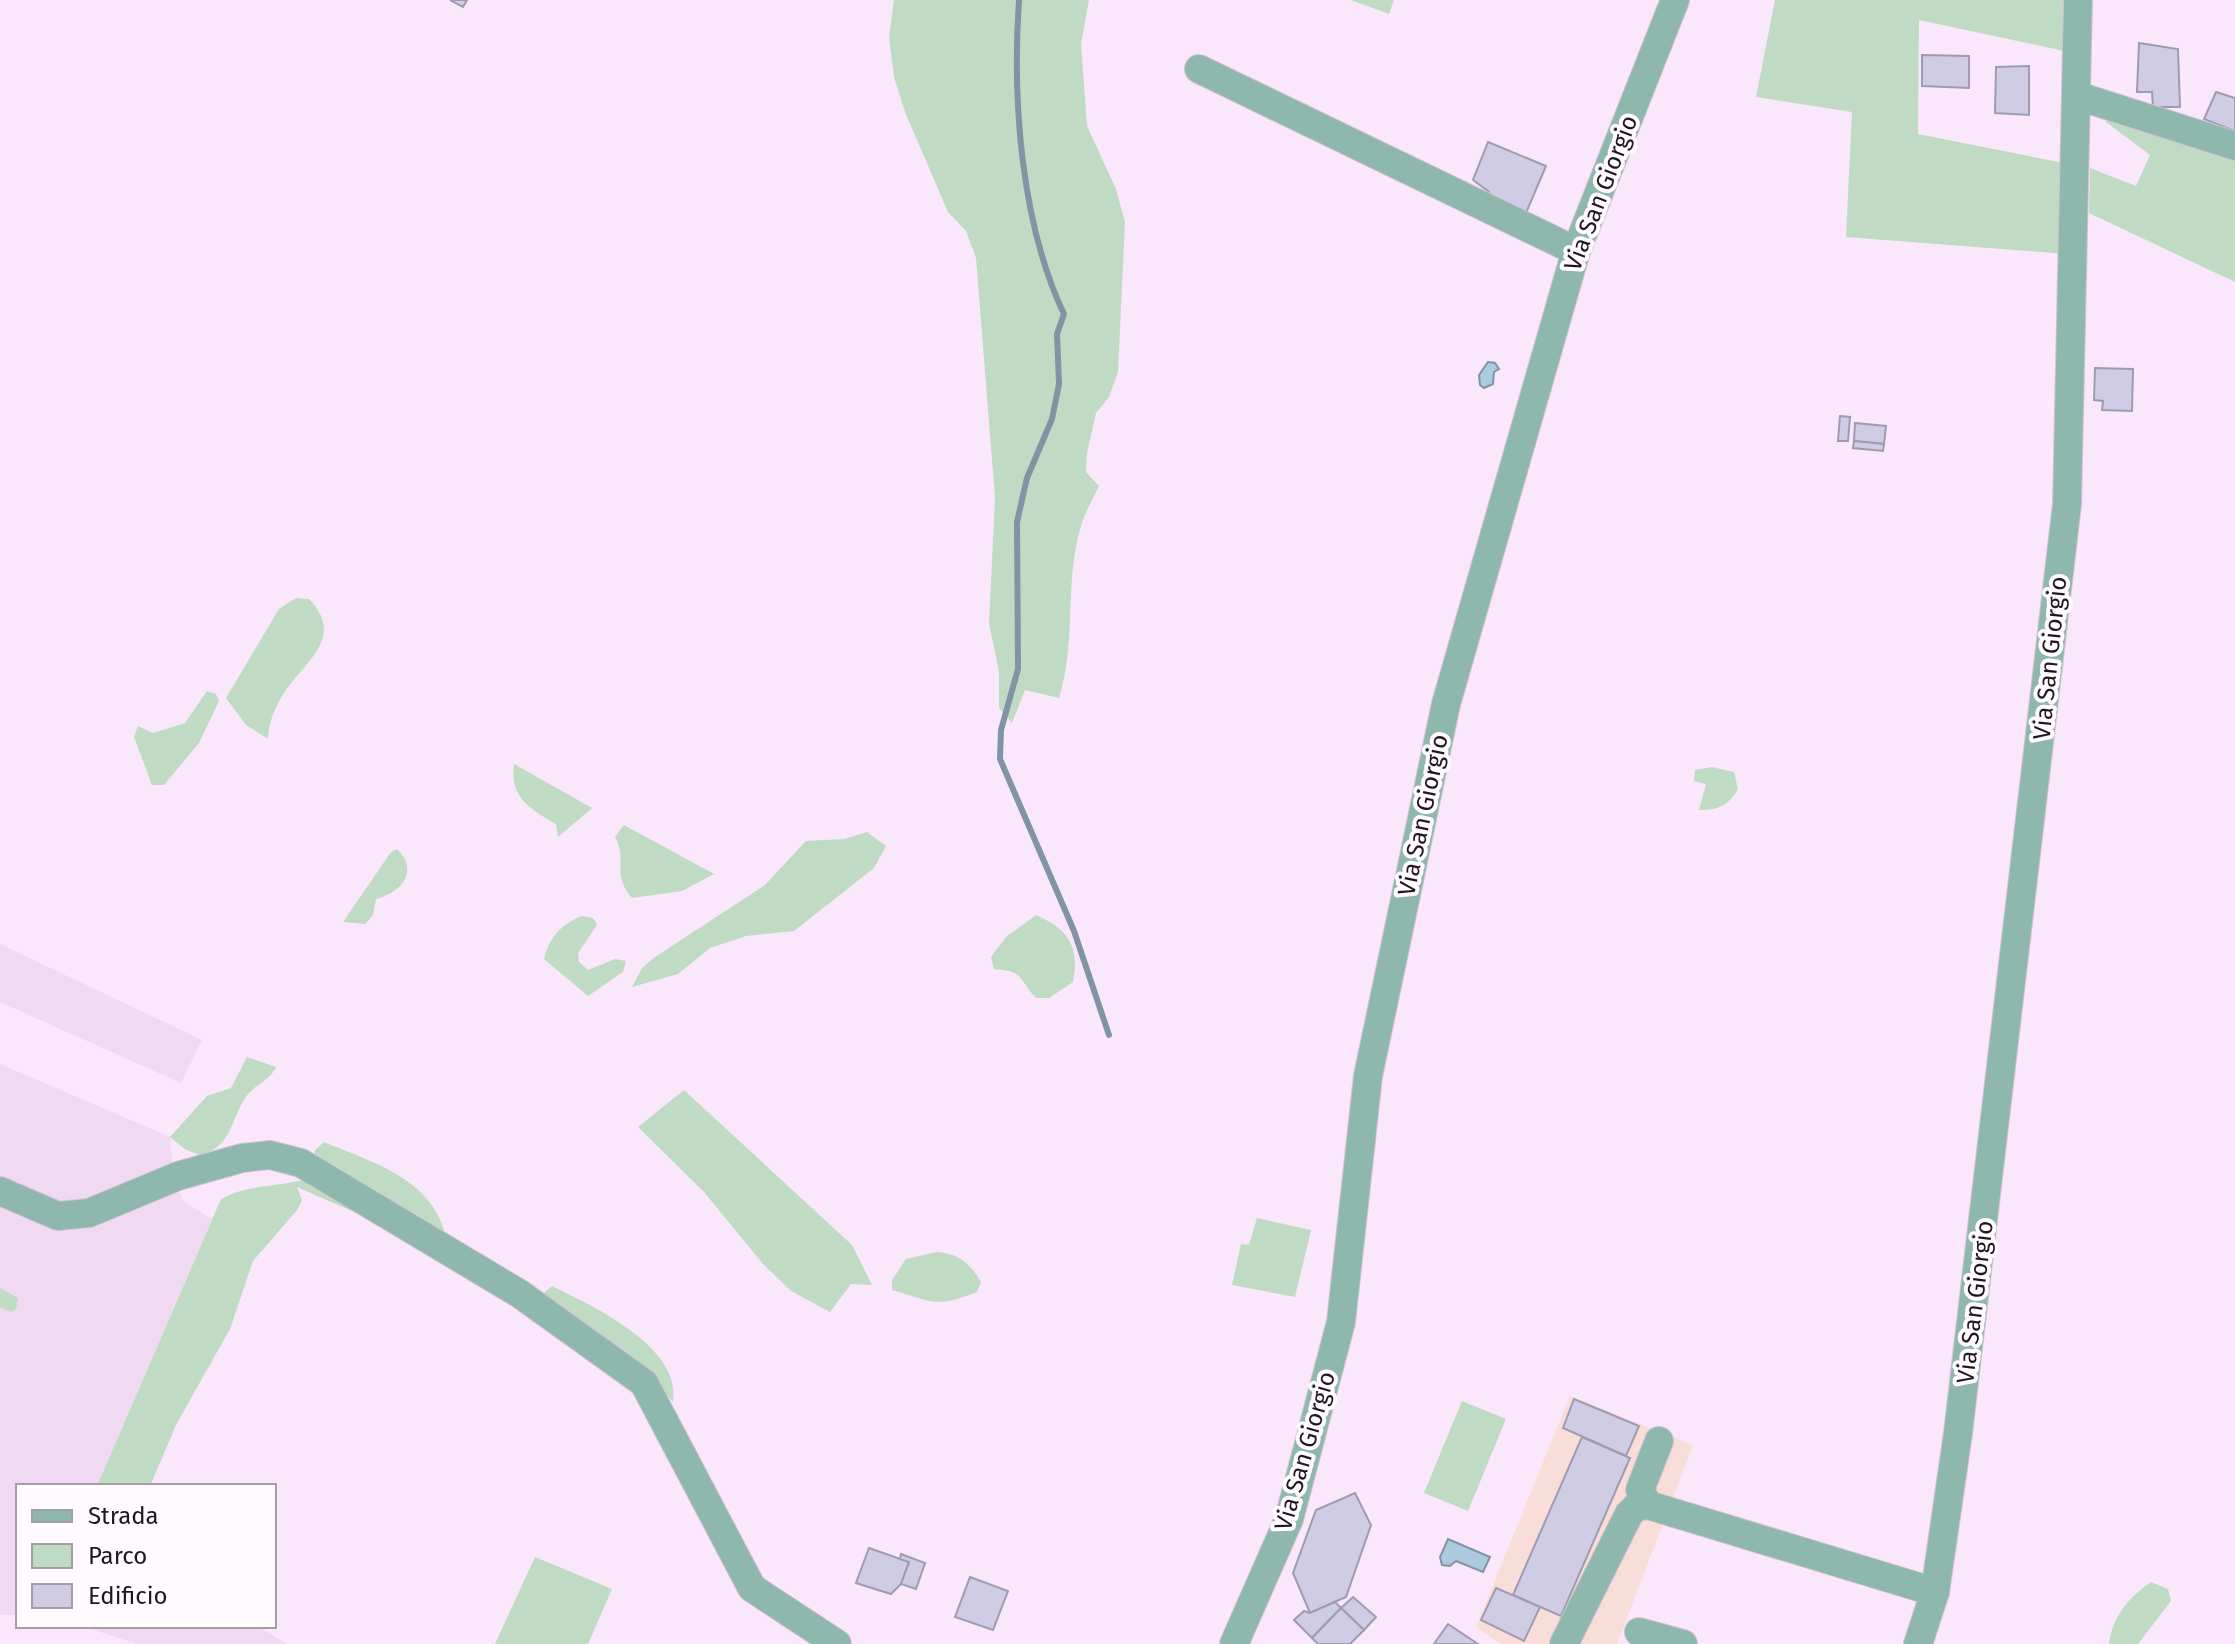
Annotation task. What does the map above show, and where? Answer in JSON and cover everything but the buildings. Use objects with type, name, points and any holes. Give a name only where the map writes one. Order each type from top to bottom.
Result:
[{"type":"street","name":"Via San Giorgio","points":[[1234,1644],[1289,1519],[1341,1322],[1368,1076],[1446,704],[1576,251],[1675,0]]},
{"type":"street","name":"Via San Giorgio","points":[[1918,1644],[1935,1592],[2013,984],[2067,504],[2078,0]]},
{"type":"street","points":[[1199,69],[1576,251]]},
{"type":"street","points":[[2078,96],[2235,146]]},
{"type":"street","points":[[0,1191],[58,1216],[89,1213],[178,1176],[242,1158],[270,1155],[301,1163],[520,1294],[644,1383],[752,1588],[837,1644]]},
{"type":"street","points":[[1648,1505],[1640,1490],[1659,1441]]},
{"type":"street","points":[[1564,1644],[1629,1514],[1636,1507],[1648,1505],[1935,1592]]},
{"type":"street","points":[[1639,1632],[1683,1644]]},
{"type":"shaded area","points":[[0,944],[202,1040],[181,1083],[0,1002]]},
{"type":"shaded area","points":[[0,1064],[170,1137],[174,1178],[183,1201],[212,1219],[98,1484],[16,1484],[16,1615],[0,1615]]},
{"type":"shaded area","points":[[1570,1396],[1693,1445],[1617,1644],[1501,1644],[1476,1627]]},
{"type":"shaded area","points":[[88,1628],[260,1628],[287,1644],[137,1644]]},
{"type":"green space","points":[[894,0],[1089,0],[1081,44],[1087,126],[1116,189],[1125,222],[1118,372],[1109,397],[1096,413],[1087,453],[1086,472],[1099,486],[1083,521],[1076,547],[1068,654],[1059,698],[1025,690],[1012,723],[999,708],[999,671],[989,624],[995,498],[976,258],[966,231],[948,212],[905,112],[894,77],[889,37]]},
{"type":"green space","points":[[1351,0],[1394,0],[1389,14]]},
{"type":"green space","points":[[1775,0],[2069,0],[2069,52],[1919,20],[1918,134],[2069,164],[2067,254],[1846,237],[1852,112],[1756,97]]},
{"type":"green space","points":[[2106,109],[2235,151],[2235,282],[2089,213],[2090,168],[2136,186],[2150,155],[2106,122]]},
{"type":"green space","points":[[296,598],[309,599],[319,611],[324,633],[315,654],[278,703],[268,739],[246,725],[226,698],[279,609]]},
{"type":"green space","points":[[207,691],[216,694],[219,701],[199,743],[164,785],[152,785],[134,737],[138,726],[153,733],[185,723]]},
{"type":"green space","points":[[514,764],[592,808],[558,837],[556,824],[530,807],[518,794],[513,775]]},
{"type":"green space","points":[[1712,767],[1734,772],[1738,789],[1722,806],[1699,810],[1706,784],[1694,781],[1695,770]]},
{"type":"green space","points":[[624,825],[714,874],[682,891],[632,898],[622,882],[619,845],[615,837]]},
{"type":"green space","points":[[867,832],[886,846],[874,868],[794,931],[746,936],[710,948],[678,974],[632,987],[642,968],[655,957],[765,885],[806,841],[844,839]]},
{"type":"green space","points":[[397,849],[407,865],[407,873],[400,886],[376,899],[373,915],[365,924],[343,922],[391,852]]},
{"type":"green space","points":[[1036,915],[1064,933],[1075,958],[1073,982],[1049,998],[1036,998],[1016,974],[994,969],[991,957],[1006,937]]},
{"type":"green space","points":[[582,916],[593,918],[597,925],[578,953],[579,962],[588,970],[615,959],[626,961],[623,972],[588,996],[544,959],[557,933]]},
{"type":"green space","points":[[247,1057],[276,1067],[245,1098],[229,1132],[218,1146],[200,1155],[186,1150],[170,1137],[207,1096],[231,1088]]},
{"type":"green space","points":[[684,1090],[852,1245],[872,1285],[851,1284],[830,1312],[791,1291],[763,1264],[704,1192],[638,1127]]},
{"type":"green space","points":[[324,1142],[397,1174],[427,1198],[445,1233],[420,1241],[297,1187],[302,1200],[298,1209],[253,1261],[230,1329],[177,1423],[151,1484],[98,1484],[221,1199],[243,1190],[312,1177],[315,1150]]},
{"type":"green space","points":[[1257,1218],[1311,1230],[1295,1297],[1232,1285],[1241,1244],[1249,1245]]},
{"type":"green space","points":[[937,1252],[958,1257],[973,1270],[981,1282],[977,1292],[933,1302],[892,1290],[892,1280],[906,1259]]},
{"type":"green space","points":[[552,1286],[611,1317],[649,1346],[664,1363],[672,1382],[673,1402],[655,1382],[539,1297]]},
{"type":"green space","points":[[0,1288],[18,1298],[16,1309],[11,1312],[0,1307]]},
{"type":"green space","points":[[1462,1401],[1506,1419],[1468,1511],[1424,1493]]},
{"type":"green space","points":[[535,1557],[612,1589],[588,1644],[495,1644]]},
{"type":"green space","points":[[2151,1582],[2168,1589],[2171,1601],[2138,1644],[2109,1644],[2123,1608]]},
{"type":"water","points":[[1488,362],[1495,363],[1499,369],[1494,372],[1493,384],[1484,388],[1480,385],[1479,375]]},
{"type":"water","points":[[1448,1539],[1490,1557],[1483,1572],[1456,1561],[1450,1566],[1442,1565],[1440,1557]]},
{"type":"waterway","points":[[1019,0],[1017,78],[1023,160],[1038,241],[1064,314],[1057,334],[1059,384],[1052,419],[1027,478],[1017,522],[1018,669],[1001,730],[1000,759],[1074,931],[1109,1035]]}]
